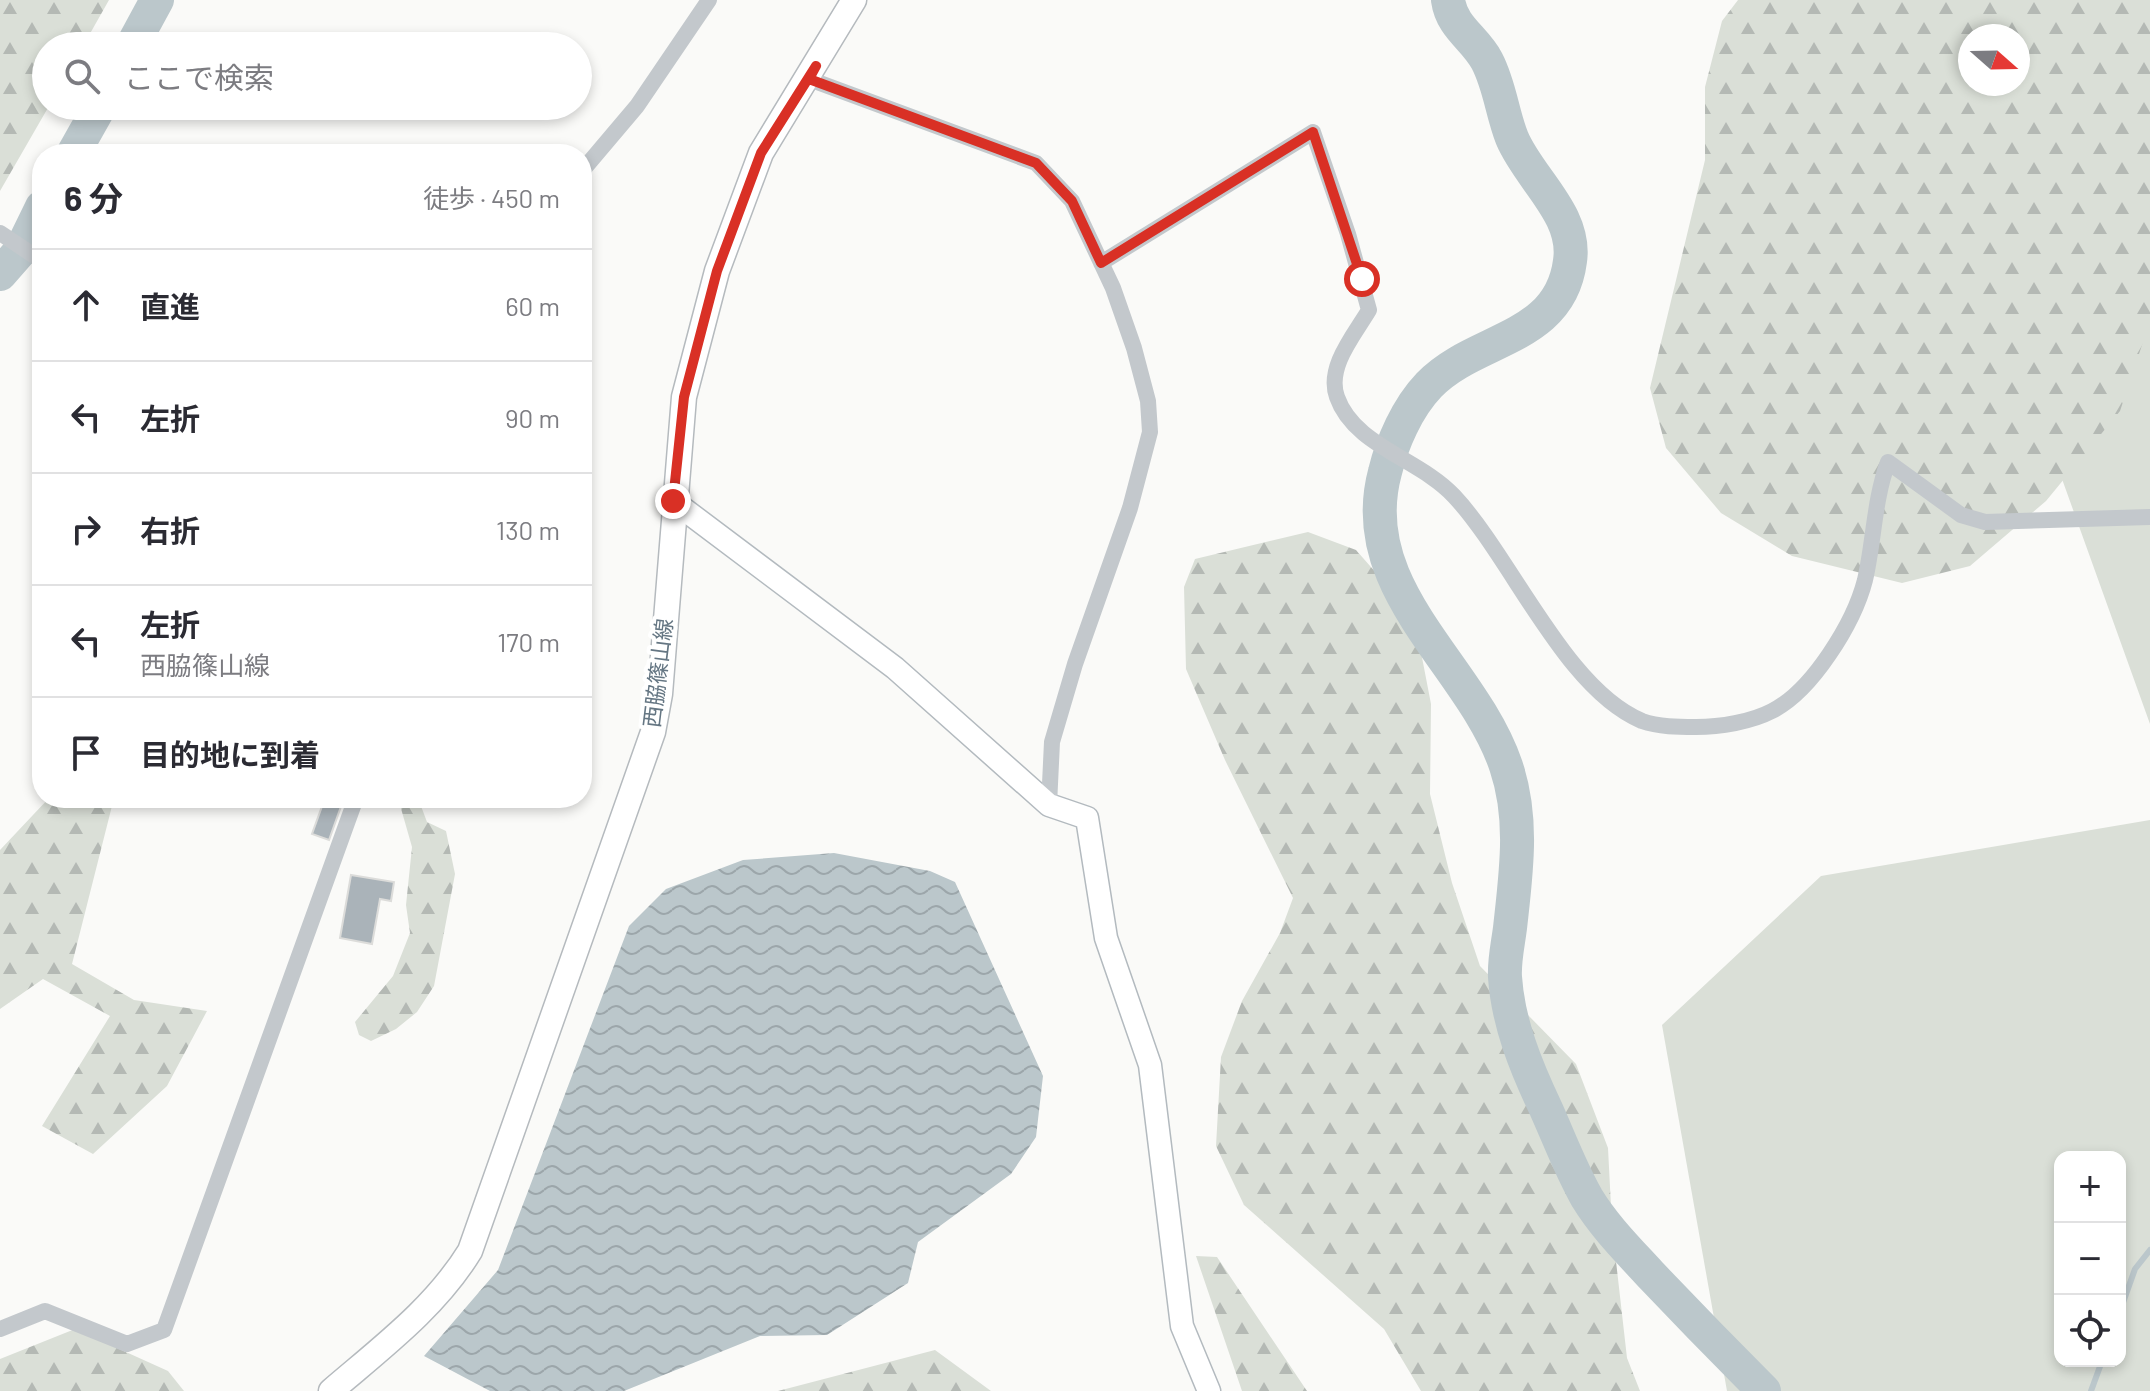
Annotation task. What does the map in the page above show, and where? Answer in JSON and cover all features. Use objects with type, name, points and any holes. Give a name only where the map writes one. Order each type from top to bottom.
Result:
[{"type":"main road","name":"西脇篠山線","points":[[331,1391],[424,1310],[454,1278],[470,1251],[653,732],[660,694],[673,501],[684,397],[717,271],[761,153],[854,0]]},
{"type":"street","points":[[592,159],[637,106],[709,0]]},
{"type":"street","points":[[816,66],[809,79],[1036,163],[1072,201],[1101,263],[1134,348],[1148,401],[1150,432],[1130,508],[1075,664],[1052,742],[1049,805]]},
{"type":"street","points":[[1101,263],[1313,132],[1348,234],[1369,310],[1336,369],[1335,393],[1343,413],[1368,439],[1414,463],[1452,493],[1478,523],[1585,679],[1643,721],[1668,726],[1711,727],[1773,711],[1820,668],[1864,582],[1888,462],[1961,515],[1985,522],[2150,517]]},
{"type":"street","points":[[0,233],[32,254]]},
{"type":"street","points":[[673,501],[895,668],[1049,805],[1087,818],[1106,938],[1150,1065],[1182,1326],[1209,1391]]},
{"type":"street","points":[[0,1329],[45,1311],[127,1344],[164,1330],[352,808]]},
{"type":"green space","points":[[0,0],[109,0],[91,32],[32,32],[32,120],[41,120],[0,191]]},
{"type":"green space","points":[[1738,0],[2150,0],[2150,321],[2120,411],[2046,501],[1970,566],[1902,583],[1792,556],[1721,513],[1666,448],[1650,388],[1705,160],[1705,87],[1722,21]]},
{"type":"green space","points":[[2150,0],[2150,724],[1932,117],[1958,94],[2030,96],[2030,33]]},
{"type":"green space","points":[[1308,532],[1356,550],[1414,616],[1431,704],[1430,794],[1452,883],[1480,966],[1576,1064],[1608,1148],[1612,1226],[1627,1358],[1640,1391],[1421,1391],[1384,1329],[1244,1205],[1216,1146],[1221,1057],[1242,1001],[1280,933],[1293,898],[1225,760],[1186,669],[1184,587],[1195,559]]},
{"type":"green space","points":[[40,808],[111,808],[72,964],[134,1000],[207,1011],[167,1086],[93,1154],[42,1126],[110,1016],[43,979],[0,1009],[0,850]]},
{"type":"green space","points":[[401,808],[422,808],[427,822],[446,831],[455,874],[434,986],[417,1012],[396,1029],[371,1041],[359,1035],[355,1022],[393,976],[410,933],[406,905],[412,847]]},
{"type":"green space","points":[[2150,820],[2150,1391],[1727,1391],[1662,1025],[1821,876]]},
{"type":"green space","points":[[1196,1256],[1217,1257],[1307,1391],[1242,1391]]},
{"type":"green space","points":[[75,1329],[168,1371],[184,1391],[0,1391],[0,1359]]},
{"type":"green space","points":[[935,1350],[991,1391],[778,1391]]},
{"type":"water","points":[[834,853],[930,871],[955,882],[1043,1076],[1036,1137],[1011,1174],[918,1242],[908,1283],[827,1335],[760,1336],[624,1391],[490,1391],[424,1356],[498,1270],[629,926],[666,889],[743,860]]},
{"type":"building","points":[[321,808],[340,808],[329,840],[312,834]]},
{"type":"building","points":[[351,875],[394,882],[391,901],[380,899],[372,944],[340,938]]},
{"type":"waterway","points":[[140,32],[157,0]]},
{"type":"waterway","points":[[1448,0],[1459,26],[1487,61],[1512,138],[1559,212],[1570,244],[1570,261],[1563,287],[1550,307],[1533,323],[1448,369],[1429,385],[1407,415],[1385,472],[1380,514],[1386,554],[1400,590],[1490,729],[1506,766],[1517,826],[1505,965],[1507,994],[1525,1061],[1570,1165],[1587,1198],[1617,1238],[1764,1391]]},
{"type":"waterway","points":[[79,144],[92,120]]},
{"type":"waterway","points":[[0,274],[21,250],[32,227]]},
{"type":"waterway","points":[[2126,1295],[2135,1269],[2150,1250]]},
{"type":"waterway","points":[[2091,1391],[2100,1367]]},
{"type":"route","points":[[673,501],[684,397],[717,271],[761,153],[816,66],[809,79],[1036,163],[1072,201],[1101,263],[1313,132],[1362,279]]}]
